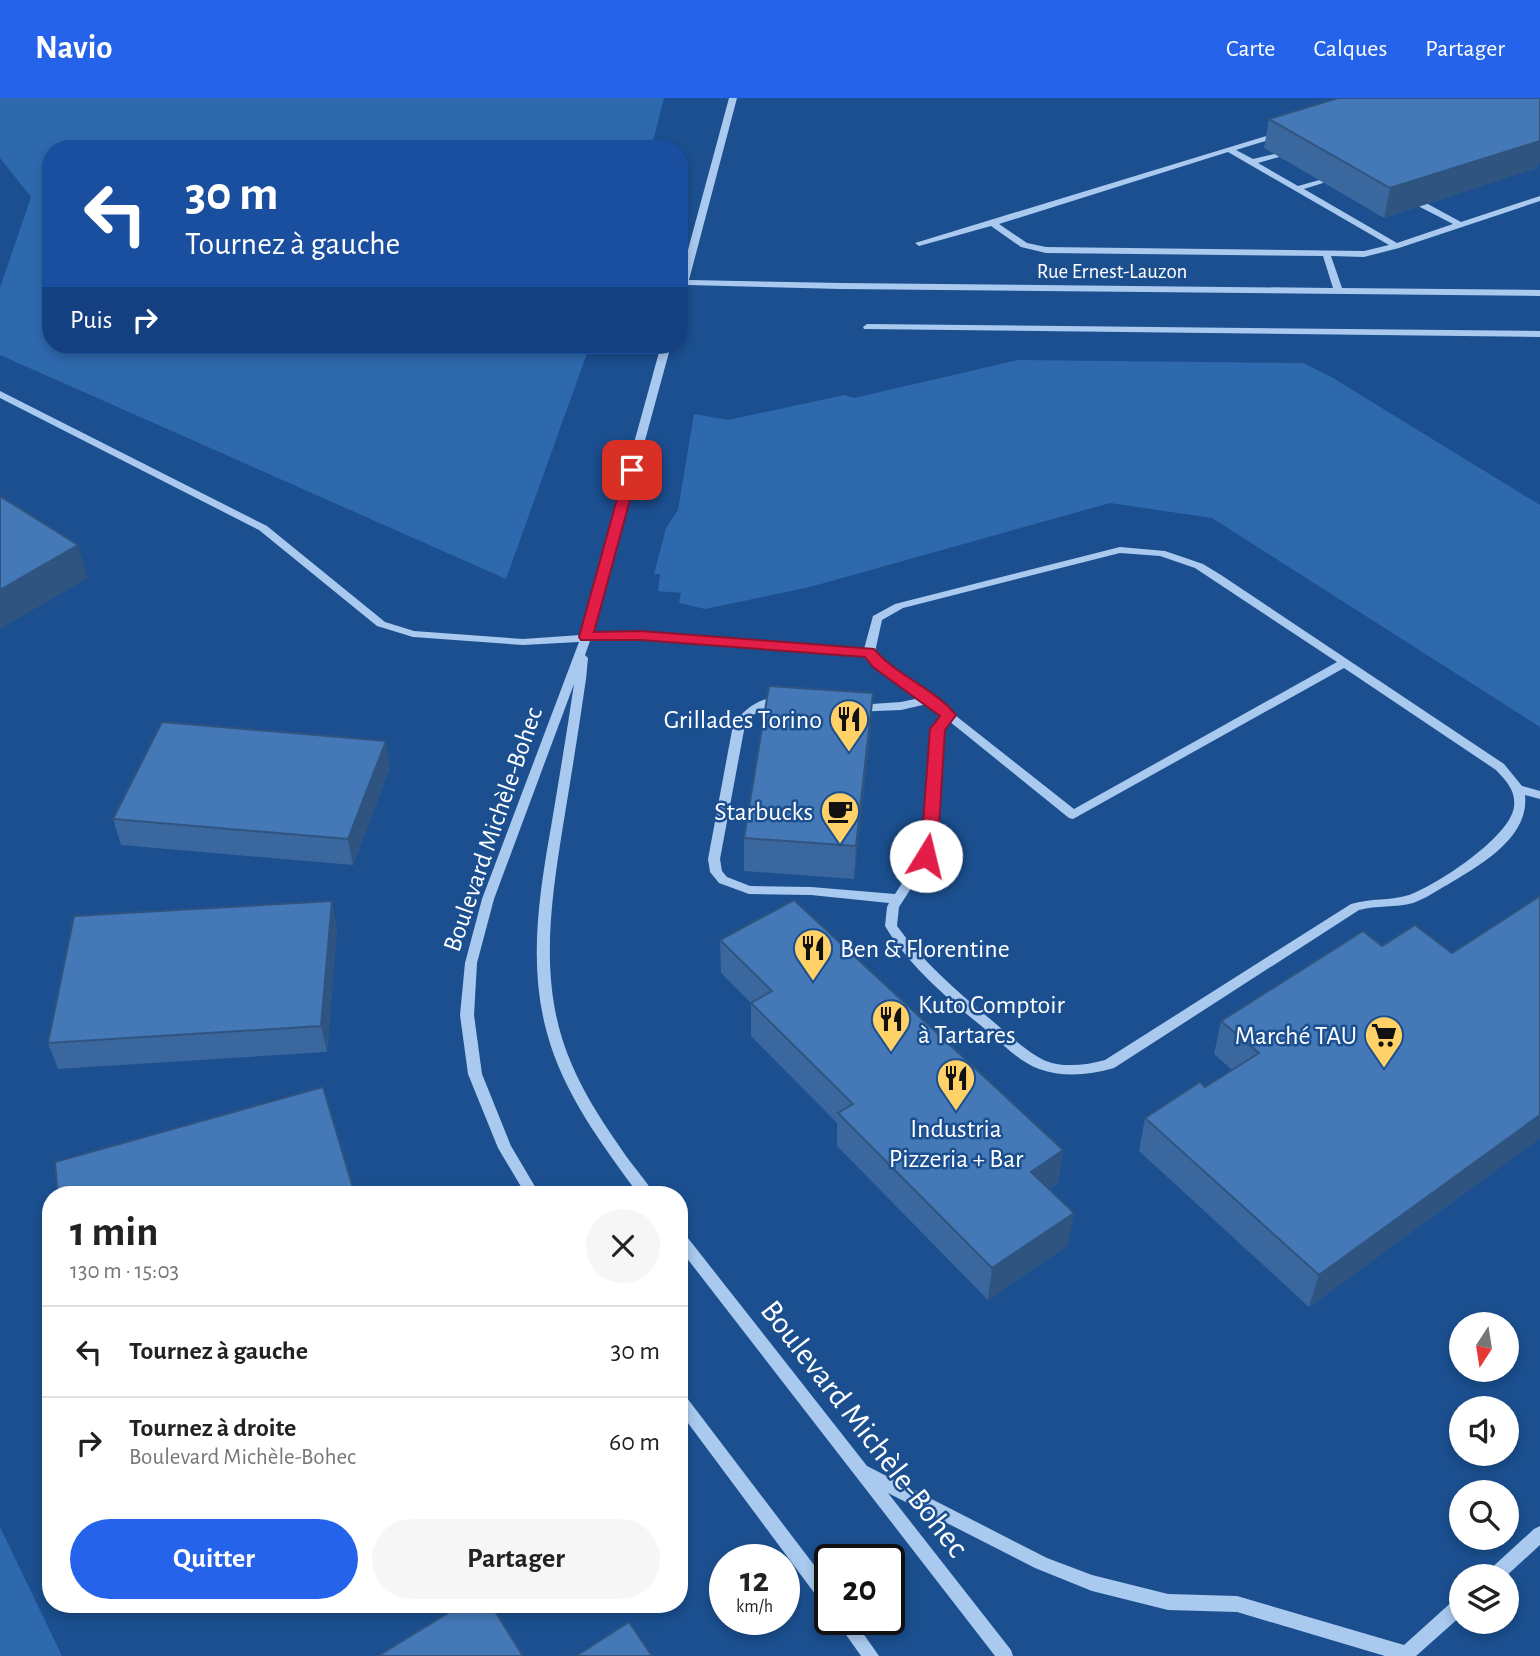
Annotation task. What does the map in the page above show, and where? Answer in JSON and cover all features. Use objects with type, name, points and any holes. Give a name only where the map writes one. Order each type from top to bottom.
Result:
[{"type":"street","points":[[688,267],[733,98]]},
{"type":"street","points":[[919,243],[1293,130]]},
{"type":"street","points":[[1229,149],[1396,247]]},
{"type":"street","points":[[1252,162],[1276,155]]},
{"type":"street","points":[[1297,189],[1320,181]]},
{"type":"street","points":[[992,223],[1024,245],[1046,250],[1377,253],[1540,198]]},
{"type":"street","points":[[1423,205],[1461,225]]},
{"type":"street","points":[[1326,253],[1338,290]]},
{"type":"street","name":"Rue Ernest-Lauzon","points":[[688,282],[1539,293]]},
{"type":"street","points":[[867,327],[1540,334]]},
{"type":"street","name":"Boulevard Michèle-Bohec","points":[[528,1186],[500,1137],[475,1074],[469,1041],[467,987],[474,944],[488,899],[586,637],[665,354]]},
{"type":"street","points":[[0,394],[263,528],[381,624],[413,634],[523,642],[641,635],[869,653],[878,663],[929,700],[1073,815],[1344,663]]},
{"type":"street","points":[[869,653],[877,618],[899,606],[1100,553],[1138,550],[1161,553],[1199,566],[1500,767],[1518,789],[1520,805],[1516,821],[1506,837],[1481,856],[1406,902],[1368,902],[1355,907],[1109,1063],[1075,1071],[1041,1064],[1009,1043],[896,937],[890,918],[926,856],[938,729],[948,715]]},
{"type":"street","name":"Boulevard Michèle-Bohec","points":[[586,637],[544,901],[540,955],[542,979],[546,1006],[564,1064],[606,1139],[640,1186]]},
{"type":"street","points":[[849,708],[901,706],[929,700]]},
{"type":"street","points":[[791,703],[760,704],[745,716],[739,725],[714,859],[716,872],[723,880],[749,890],[824,892],[899,899]]},
{"type":"street","points":[[1518,789],[1540,795]]},
{"type":"street","name":"Boulevard Michèle-Bohec","points":[[688,1249],[1005,1656]]},
{"type":"street","points":[[688,1411],[814,1579]]},
{"type":"street","points":[[861,1471],[1041,1563],[1092,1583],[1168,1602],[1237,1604],[1406,1655],[1449,1616]]},
{"type":"street","points":[[1507,1564],[1540,1534]]},
{"type":"street","points":[[855,1635],[871,1656]]},
{"type":"shaded area","points":[[0,98],[664,98],[653,140],[42,140],[42,354],[587,354],[506,579],[0,355],[0,288],[31,197],[0,158]]},
{"type":"shaded area","points":[[1018,360],[1303,363],[1333,378],[1540,505],[1540,727],[1212,518],[1110,503],[810,587],[705,609],[679,603],[681,593],[658,591],[660,574],[654,574],[666,528],[678,510],[694,414],[728,420],[844,395],[854,398]]},
{"type":"shaded area","points":[[0,1527],[62,1656],[0,1656]]},
{"type":"building","points":[[1338,98],[1540,98],[1540,141],[1390,188],[1269,119]]},
{"type":"building","points":[[0,496],[78,545],[0,590]]},
{"type":"building","points":[[769,686],[873,693],[856,846],[744,838]]},
{"type":"building","points":[[162,722],[386,741],[348,839],[113,819]]},
{"type":"building","points":[[1540,896],[1540,1115],[1319,1275],[1145,1118],[1200,1082],[1205,1087],[1259,1053],[1221,1021],[1363,931],[1382,946],[1415,925],[1452,953]]},
{"type":"building","points":[[794,900],[1063,1150],[1031,1172],[1074,1213],[992,1268],[838,1113],[853,1104],[751,1003],[772,991],[720,940]]},
{"type":"building","points":[[332,901],[321,1026],[48,1043],[74,916]]},
{"type":"building","points":[[323,1087],[352,1186],[57,1186],[55,1162]]},
{"type":"building","points":[[448,1613],[496,1613],[523,1656],[378,1656]]},
{"type":"building","points":[[629,1622],[652,1656],[576,1656]]},
{"type":"place","name":"Grillades Torino","points":[[849,753]]},
{"type":"place","name":"Starbucks","points":[[840,845]]},
{"type":"place","name":"Ben & Florentine","points":[[813,982]]},
{"type":"place","name":"Kuto Comptoir à Tartares","points":[[891,1053]]},
{"type":"place","name":"Marché TAU","points":[[1384,1069]]},
{"type":"place","name":"Industria Pizzeria + Bar","points":[[956,1112]]},
{"type":"route","points":[[632,470],[586,637],[641,635],[869,653],[878,663],[948,715],[938,729],[926,856]]}]
